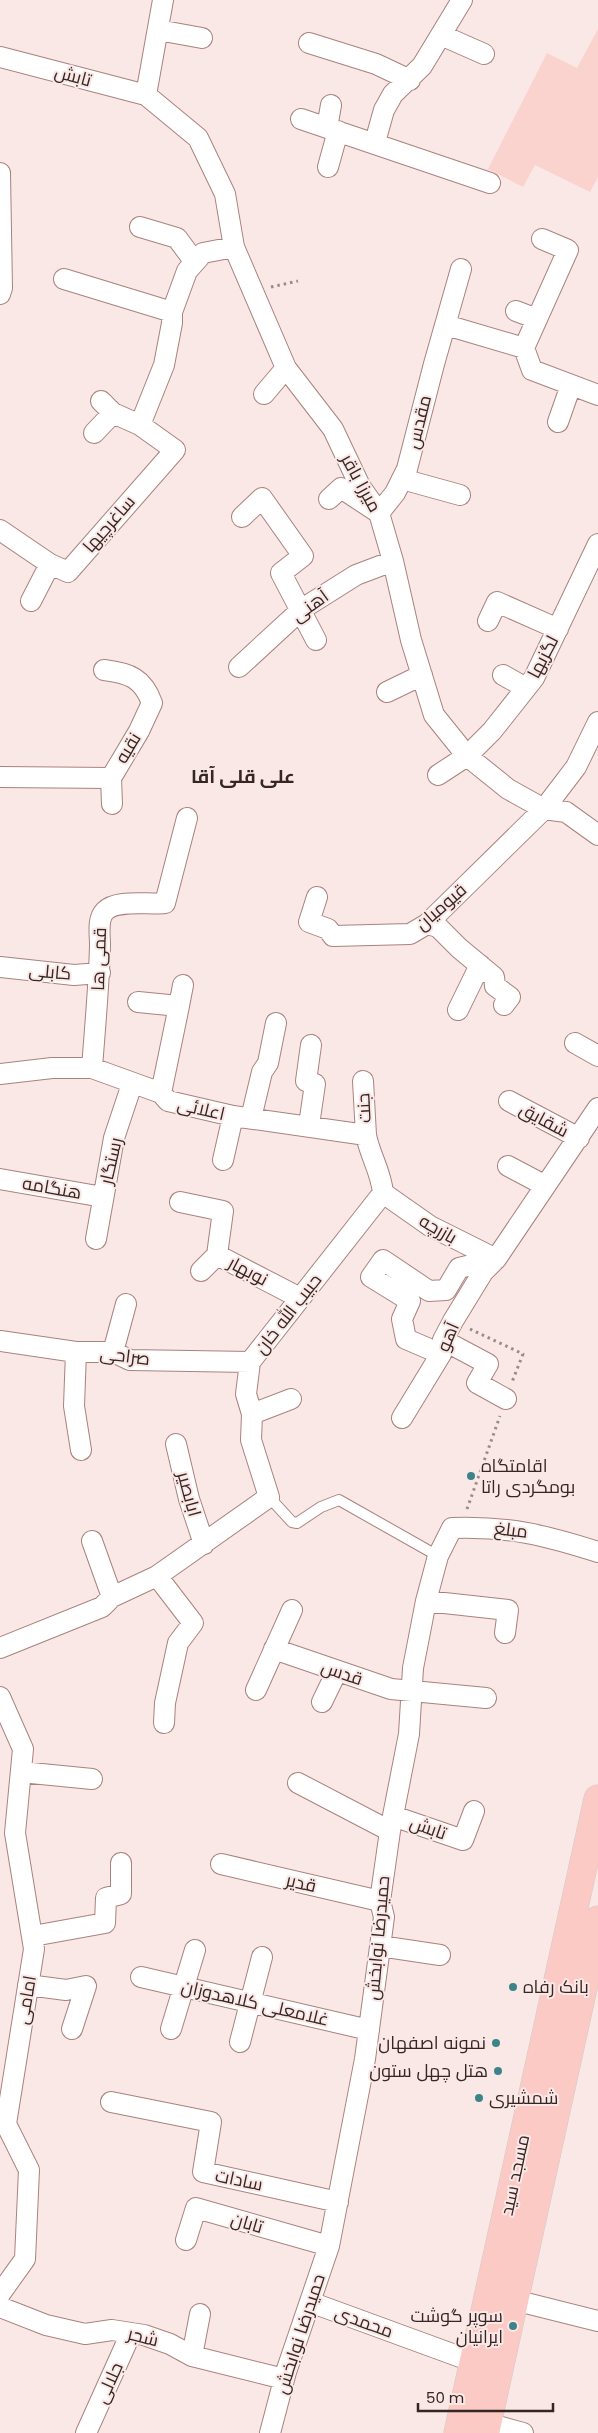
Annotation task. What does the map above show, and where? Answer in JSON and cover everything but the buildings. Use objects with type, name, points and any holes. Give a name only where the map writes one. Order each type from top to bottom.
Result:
[{"type":"main road","name":"مسجد سید","points":[[458,2433],[598,1799]]},
{"type":"main road","name":"مسجد سید","points":[[486,2428],[514,2300],[591,1989],[598,1920]]},
{"type":"street","points":[[146,95],[163,0]]},
{"type":"street","points":[[375,142],[384,110],[393,94],[410,80],[422,66],[462,0]]},
{"type":"street","points":[[158,30],[202,38]]},
{"type":"street","points":[[441,35],[484,54]]},
{"type":"street","points":[[309,43],[376,64],[410,80]]},
{"type":"street","name":"تابش","points":[[1,60],[146,95]]},
{"type":"street","name":"میرزا باقر","points":[[146,95],[198,138],[225,194],[234,248],[286,368],[333,429],[360,486],[379,514],[434,715],[467,756],[508,789],[544,809],[566,812],[598,835]]},
{"type":"street","points":[[328,167],[333,130],[331,105]]},
{"type":"street","points":[[301,119],[375,142],[490,182]]},
{"type":"street","points":[[0,174],[2,288],[0,294]]},
{"type":"street","points":[[140,227],[177,238],[194,262]]},
{"type":"street","points":[[542,239],[568,250],[524,348],[532,370],[571,385],[596,389]]},
{"type":"street","points":[[140,425],[164,365],[172,323],[172,312],[187,271],[203,253],[234,248]]},
{"type":"street","name":"مقدس","points":[[379,514],[396,493],[407,469],[461,269]]},
{"type":"street","points":[[64,279],[172,312]]},
{"type":"street","points":[[516,311],[537,319]]},
{"type":"street","points":[[446,325],[524,348]]},
{"type":"street","points":[[264,394],[286,368]]},
{"type":"street","points":[[558,422],[571,385]]},
{"type":"street","name":"ساغرچیها","points":[[0,529],[50,564],[68,572],[175,450],[140,425],[107,407],[94,433]]},
{"type":"street","points":[[402,479],[460,495]]},
{"type":"street","points":[[329,499],[341,488],[379,514]]},
{"type":"street","points":[[242,517],[262,498],[303,556],[281,573],[302,609],[316,640]]},
{"type":"street","name":"لگزیها","points":[[438,776],[467,756],[492,731],[534,678],[598,544]]},
{"type":"street","name":"آهنی","points":[[239,667],[302,609],[356,575],[393,561]]},
{"type":"street","points":[[31,601],[50,564]]},
{"type":"street","points":[[488,620],[498,602],[558,629]]},
{"type":"street","name":"نقیه","points":[[0,777],[111,778],[140,731],[152,703],[147,689],[127,673],[104,670]]},
{"type":"street","points":[[387,692],[422,675]]},
{"type":"street","points":[[503,675],[526,688]]},
{"type":"street","name":"قیومیان","points":[[317,897],[310,922],[328,929],[333,936],[410,934],[427,924],[544,809],[576,767],[597,728]]},
{"type":"street","points":[[111,778],[112,804]]},
{"type":"street","name":"قمی ها","points":[[92,1068],[100,973],[100,921],[105,911],[120,903],[147,905],[165,903],[187,818]]},
{"type":"street","points":[[427,924],[438,927],[494,977],[495,986],[510,997],[504,1005]]},
{"type":"street","points":[[458,1010],[480,965]]},
{"type":"street","name":"کابلی","points":[[0,967],[74,975],[100,973]]},
{"type":"street","points":[[161,1094],[183,986]]},
{"type":"street","points":[[138,1002],[179,1006]]},
{"type":"street","points":[[223,1160],[262,1072],[268,1063],[276,1023]]},
{"type":"street","points":[[575,1043],[598,1056]]},
{"type":"street","points":[[309,1125],[315,1084],[306,1081],[311,1045]]},
{"type":"street","name":"اعلائی","points":[[0,1074],[52,1068],[92,1068],[161,1094],[168,1101],[242,1117],[309,1125],[366,1135]]},
{"type":"street","name":"جنت","points":[[363,1081],[366,1135]]},
{"type":"street","name":"رستگار","points":[[96,1239],[114,1138],[132,1084]]},
{"type":"street","name":"شقایق","points":[[509,1101],[580,1138]]},
{"type":"street","name":"آهو","points":[[402,1418],[483,1272],[496,1259],[544,1185],[580,1138],[598,1108]]},
{"type":"street","points":[[366,1135],[368,1148],[383,1184]]},
{"type":"street","points":[[508,1166],[544,1185]]},
{"type":"street","name":"هنگامه","points":[[0,1179],[103,1197]]},
{"type":"street","name":"بازرچه","points":[[383,1184],[430,1226],[496,1259]]},
{"type":"street","name":"حبیب الله خان","points":[[269,1497],[251,1440],[252,1414],[246,1394],[250,1362],[300,1298],[383,1184]]},
{"type":"street","points":[[180,1202],[223,1210],[218,1254]]},
{"type":"street","name":"نوبهار","points":[[200,1271],[218,1254],[300,1298]]},
{"type":"street","points":[[496,1259],[459,1268],[446,1290],[429,1291],[383,1260],[371,1277],[410,1301],[402,1319],[406,1339],[442,1347],[488,1364],[477,1383],[506,1400]]},
{"type":"street","points":[[113,1352],[126,1304]]},
{"type":"street","name":"صراحی","points":[[0,1341],[76,1352],[113,1352],[130,1360],[250,1362]]},
{"type":"street","points":[[76,1352],[74,1406],[81,1450]]},
{"type":"street","points":[[252,1414],[291,1399]]},
{"type":"street","name":"ابابصیر","points":[[176,1444],[189,1499],[204,1544]]},
{"type":"street","points":[[0,1648],[102,1607],[112,1597],[157,1576],[269,1497]]},
{"type":"street","name":"مبلغ","points":[[438,1556],[452,1528],[488,1527],[540,1534],[598,1552]]},
{"type":"street","points":[[92,1541],[112,1597]]},
{"type":"street","name":"حمیدرضا نوابخش","points":[[270,2433],[284,2379],[329,2246],[338,2202],[369,2030],[384,1917],[380,1901],[391,1823],[409,1734],[413,1668],[426,1601],[438,1556]]},
{"type":"street","points":[[157,1576],[192,1623],[178,1643],[167,1693],[164,1723]]},
{"type":"street","points":[[426,1601],[508,1610],[505,1633]]},
{"type":"street","points":[[256,1690],[292,1610]]},
{"type":"street","name":"قدس","points":[[274,1649],[391,1689],[486,1698]]},
{"type":"street","points":[[322,1702],[336,1670]]},
{"type":"street","name":"امامی","points":[[0,1697],[22,1749],[15,1833],[34,1950],[3,2123],[29,2170],[25,2259],[0,2294]]},
{"type":"street","points":[[21,1772],[92,1779]]},
{"type":"street","points":[[298,1783],[391,1823]]},
{"type":"street","name":"تابش","points":[[391,1823],[463,1840],[474,1811]]},
{"type":"street","points":[[33,1936],[105,1923],[106,1898],[121,1894],[122,1863]]},
{"type":"street","name":"قدیر","points":[[222,1864],[380,1901]]},
{"type":"street","points":[[380,1946],[440,1955]]},
{"type":"street","points":[[171,2028],[195,1950]]},
{"type":"street","points":[[240,2042],[262,1957]]},
{"type":"street","name":"غلامعلی کلاهدوزان","points":[[142,1977],[369,2030]]},
{"type":"street","points":[[28,1984],[66,1990],[86,1986],[72,2029]]},
{"type":"street","name":"سادات","points":[[111,2102],[211,2122],[202,2172],[338,2202]]},
{"type":"street","name":"تابان","points":[[186,2240],[196,2208],[329,2246]]},
{"type":"street","points":[[514,2300],[598,2321]]},
{"type":"street","name":"محمدی","points":[[310,2302],[474,2362]]},
{"type":"street","name":"شجر","points":[[0,2307],[46,2325],[85,2334],[112,2330],[131,2333],[170,2344],[192,2356],[284,2379]]},
{"type":"street","points":[[192,2356],[200,2314]]},
{"type":"street","name":"جلالی","points":[[86,2433],[131,2333]]},
{"type":"street","points":[[486,2428],[523,2433]]},
{"type":"lane","points":[[269,1497],[292,1522],[298,1523],[321,1507],[339,1500],[438,1556]]},
{"type":"path","points":[[253,291],[298,281]]},
{"type":"shaded area","points":[[598,29],[598,177],[590,192],[535,165],[523,187],[488,169],[547,53],[577,68]]},
{"type":"place","name":"اقامتگاه بومگردی راتا","points":[[471,1476]]},
{"type":"place","name":"بانک رفاه","points":[[513,1987]]},
{"type":"place","name":"نمونه اصفهان","points":[[496,2043]]},
{"type":"place","name":"هتل چهل ستون","points":[[498,2071]]},
{"type":"place","name":"شمشیری","points":[[479,2098]]},
{"type":"place","name":"سوپر گوشت ایرانیان","points":[[513,2326]]},
{"type":"district","name":"علی قلی آقا","points":[[243,776]]}]
